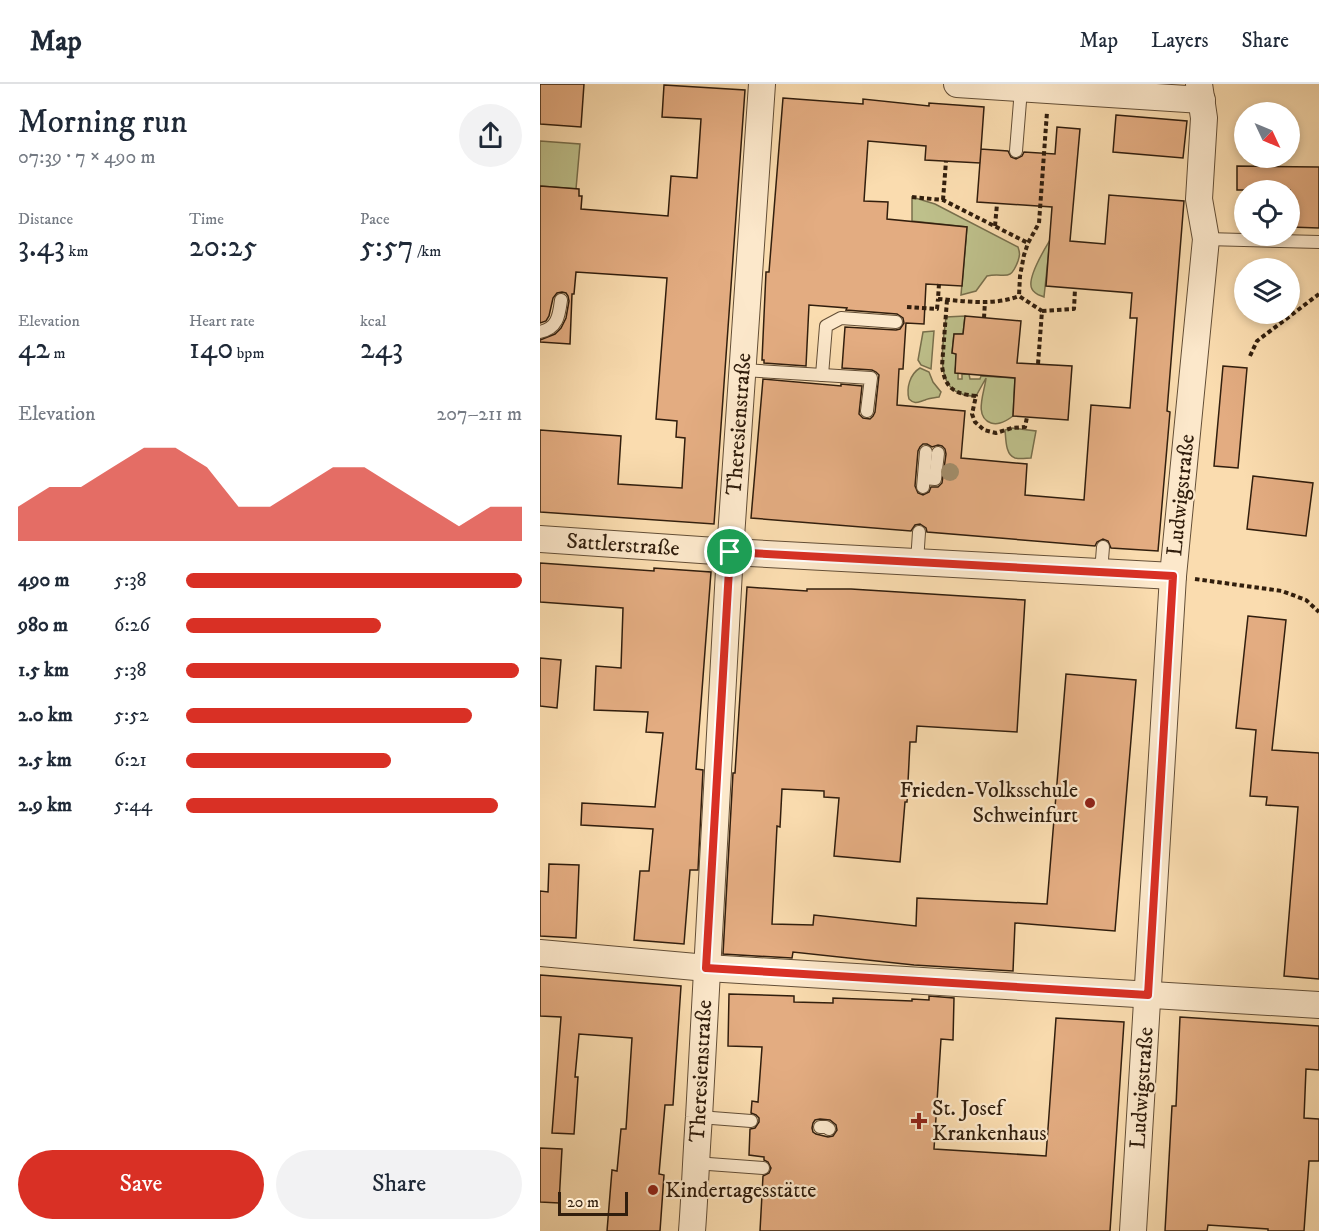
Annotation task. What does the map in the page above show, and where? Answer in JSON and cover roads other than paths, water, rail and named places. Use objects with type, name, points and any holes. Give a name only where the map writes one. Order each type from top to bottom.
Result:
[{"type":"street","name":"Theresienstraße","points":[[692,1231],[730,552],[762,84]]},
{"type":"street","points":[[957,84],[1048,91],[1200,92]]},
{"type":"street","name":"Ludwigstraße","points":[[1133,1231],[1173,576],[1206,239],[1199,198],[1204,118],[1200,92]]},
{"type":"street","name":"Sattlerstraße","points":[[540,539],[917,562],[1102,560],[1173,576]]},
{"type":"street","points":[[540,953],[706,968],[1319,1005]]},
{"type":"lane","points":[[1016,151],[1021,88]]},
{"type":"lane","points":[[1206,239],[1319,242]]},
{"type":"lane","points":[[540,332],[557,321],[561,300]]},
{"type":"lane","points":[[822,375],[826,326],[841,318],[896,322]]},
{"type":"lane","points":[[743,370],[871,378],[867,411]]},
{"type":"lane","points":[[923,482],[935,479],[932,453]]},
{"type":"lane","points":[[917,562],[919,532]]},
{"type":"lane","points":[[699,1118],[751,1121]]},
{"type":"lane","points":[[696,1172],[763,1168]]},
{"type":"place","name":"Frieden-Volksschule Schweinfurt","points":[[1090,803]]},
{"type":"place","name":"St. Josef Krankenhaus","points":[[919,1121]]},
{"type":"place","name":"Kindertagesstätte","points":[[653,1190]]}]
